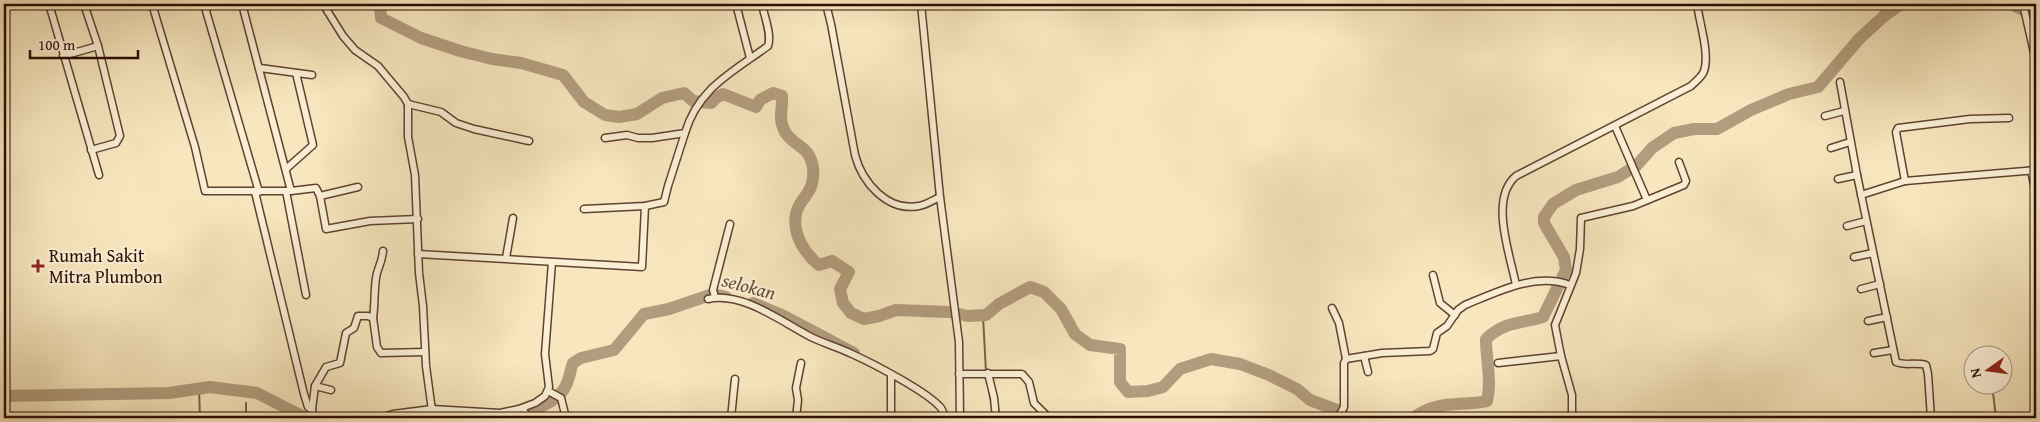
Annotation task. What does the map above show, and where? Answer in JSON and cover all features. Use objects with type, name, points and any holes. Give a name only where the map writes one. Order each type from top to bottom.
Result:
[{"type":"street","points":[[49,4],[99,175]]},
{"type":"street","points":[[84,4],[98,46],[120,136],[116,143],[91,150]]},
{"type":"street","points":[[152,4],[195,147],[205,191],[257,192],[316,188],[320,196],[326,229],[370,221],[418,219]]},
{"type":"street","points":[[204,4],[257,192],[310,408],[315,418]]},
{"type":"street","points":[[242,4],[286,169],[306,295]]},
{"type":"street","points":[[323,4],[343,36],[355,50],[378,66],[408,104],[408,137],[415,174],[418,254],[425,352],[432,413]]},
{"type":"street","points":[[736,4],[750,58]]},
{"type":"street","points":[[584,209],[645,206],[665,201],[688,122],[699,103],[723,78],[770,43],[762,4]]},
{"type":"street","points":[[826,4],[854,155],[861,173],[875,190],[895,204],[917,206],[940,197]]},
{"type":"street","points":[[922,4],[940,197],[956,314],[960,418]]},
{"type":"street","points":[[1516,285],[1501,212],[1508,182],[1552,157],[1691,86],[1702,75],[1706,63],[1697,4]]},
{"type":"street","points":[[2023,4],[2036,61]]},
{"type":"street","points":[[63,56],[98,46]]},
{"type":"street","points":[[260,68],[312,75]]},
{"type":"street","points":[[286,169],[312,145],[296,73]]},
{"type":"street","points":[[1840,82],[1850,142],[1896,362],[1898,364],[1926,365],[1931,418]]},
{"type":"street","points":[[408,104],[441,112],[454,121],[474,130],[529,141]]},
{"type":"street","points":[[1825,116],[1844,111]]},
{"type":"street","points":[[1905,181],[1896,132],[1898,128],[1970,119],[2009,118]]},
{"type":"street","points":[[1615,126],[1647,200]]},
{"type":"street","points":[[605,138],[627,135],[638,138],[652,138],[686,134]]},
{"type":"street","points":[[1831,148],[1850,142]]},
{"type":"street","points":[[1572,418],[1572,395],[1561,356],[1555,324],[1579,261],[1582,218],[1621,210],[1686,183],[1679,162]]},
{"type":"street","points":[[1861,195],[1905,181],[2034,170],[2036,194]]},
{"type":"street","points":[[1838,179],[1857,175]]},
{"type":"street","points":[[320,196],[358,187]]},
{"type":"street","points":[[418,254],[642,267],[645,206]]},
{"type":"street","points":[[506,258],[513,218]]},
{"type":"street","points":[[1847,226],[1866,221]]},
{"type":"street","points":[[708,299],[714,294],[730,224]]},
{"type":"street","points":[[383,251],[380,269],[376,276],[373,318],[378,347],[381,353],[425,352]]},
{"type":"street","points":[[1854,257],[1873,253]]},
{"type":"street","points":[[549,391],[545,354],[552,262]]},
{"type":"street","points":[[1433,275],[1440,303],[1455,316]]},
{"type":"street","points":[[1346,360],[1364,356],[1430,352],[1433,349],[1435,335],[1447,326],[1465,305],[1516,285],[1555,280],[1570,285]]},
{"type":"street","points":[[1861,289],[1880,284]]},
{"type":"street","points":[[714,294],[764,310],[813,338],[852,354],[891,375],[937,404],[945,418]]},
{"type":"street","points":[[1332,308],[1339,324],[1346,360],[1344,363],[1342,410],[1339,418]]},
{"type":"street","points":[[310,408],[315,386],[326,367],[340,363],[346,334],[354,328],[356,317],[368,316],[373,318]]},
{"type":"street","points":[[1868,321],[1886,317]]},
{"type":"street","points":[[1874,353],[1894,350]]},
{"type":"street","points":[[1364,356],[1368,372]]},
{"type":"street","points":[[1498,362],[1561,356]]},
{"type":"street","points":[[796,418],[798,400],[796,388],[801,363]]},
{"type":"street","points":[[986,373],[994,398],[996,418]]},
{"type":"street","points":[[959,374],[1022,374],[1029,382],[1034,403],[1049,418]]},
{"type":"street","points":[[891,375],[891,418]]},
{"type":"street","points":[[731,418],[735,379]]},
{"type":"street","points":[[315,386],[331,390]]},
{"type":"street","points":[[549,391],[561,398],[566,418]]},
{"type":"street","points":[[381,418],[393,414],[525,412],[549,391]]},
{"type":"waterway","points":[[380,4],[381,18],[421,38],[460,51],[492,59],[521,63],[563,75],[584,102],[605,115],[619,117],[637,114],[662,98],[684,93],[693,101],[711,103],[723,94],[756,107],[760,100],[773,93],[782,96],[782,126],[788,136],[808,154],[813,168],[812,184],[800,203],[796,214],[795,221],[798,236],[809,255],[819,265],[832,261],[849,272],[840,289],[843,303],[851,313],[864,319],[896,310],[949,312],[968,316],[986,315],[999,304],[1030,287],[1044,292],[1061,309],[1075,334],[1090,345],[1120,349],[1120,382],[1128,392],[1148,391],[1163,387],[1180,369],[1211,359],[1240,364],[1269,375],[1297,389],[1310,400],[1337,410],[1346,418]]},
{"type":"waterway","points":[[1413,418],[1431,408],[1487,401],[1489,379],[1486,339],[1506,326],[1543,317],[1566,270],[1564,257],[1544,223],[1544,217],[1553,204],[1576,190],[1618,177],[1637,165],[1652,148],[1674,133],[1694,129],[1717,129],[1751,110],[1789,94],[1818,87],[1859,39],[1884,16],[1901,4]]},
{"type":"waterway","points":[[1969,4],[2011,4],[2036,16]]},
{"type":"waterway","name":"selokan","points":[[497,418],[534,409],[552,401],[566,386],[573,363],[581,358],[614,350],[644,314],[669,309],[713,294],[726,297]]},
{"type":"waterway","name":"selokan","points":[[753,303],[784,316],[854,353]]},
{"type":"waterway","points":[[983,316],[986,372]]},
{"type":"waterway","points":[[4,396],[169,393],[210,387],[257,393],[306,418]]},
{"type":"waterway","points":[[199,388],[200,418]]},
{"type":"waterway","points":[[989,391],[992,406]]},
{"type":"waterway","points":[[1993,394],[1996,418]]},
{"type":"waterway","points":[[246,403],[246,418]]},
{"type":"waterway","name":"selokan","points":[[408,418],[437,416],[496,418]]},
{"type":"place","name":"Rumah Sakit Mitra Plumbon","points":[[38,266]]}]
